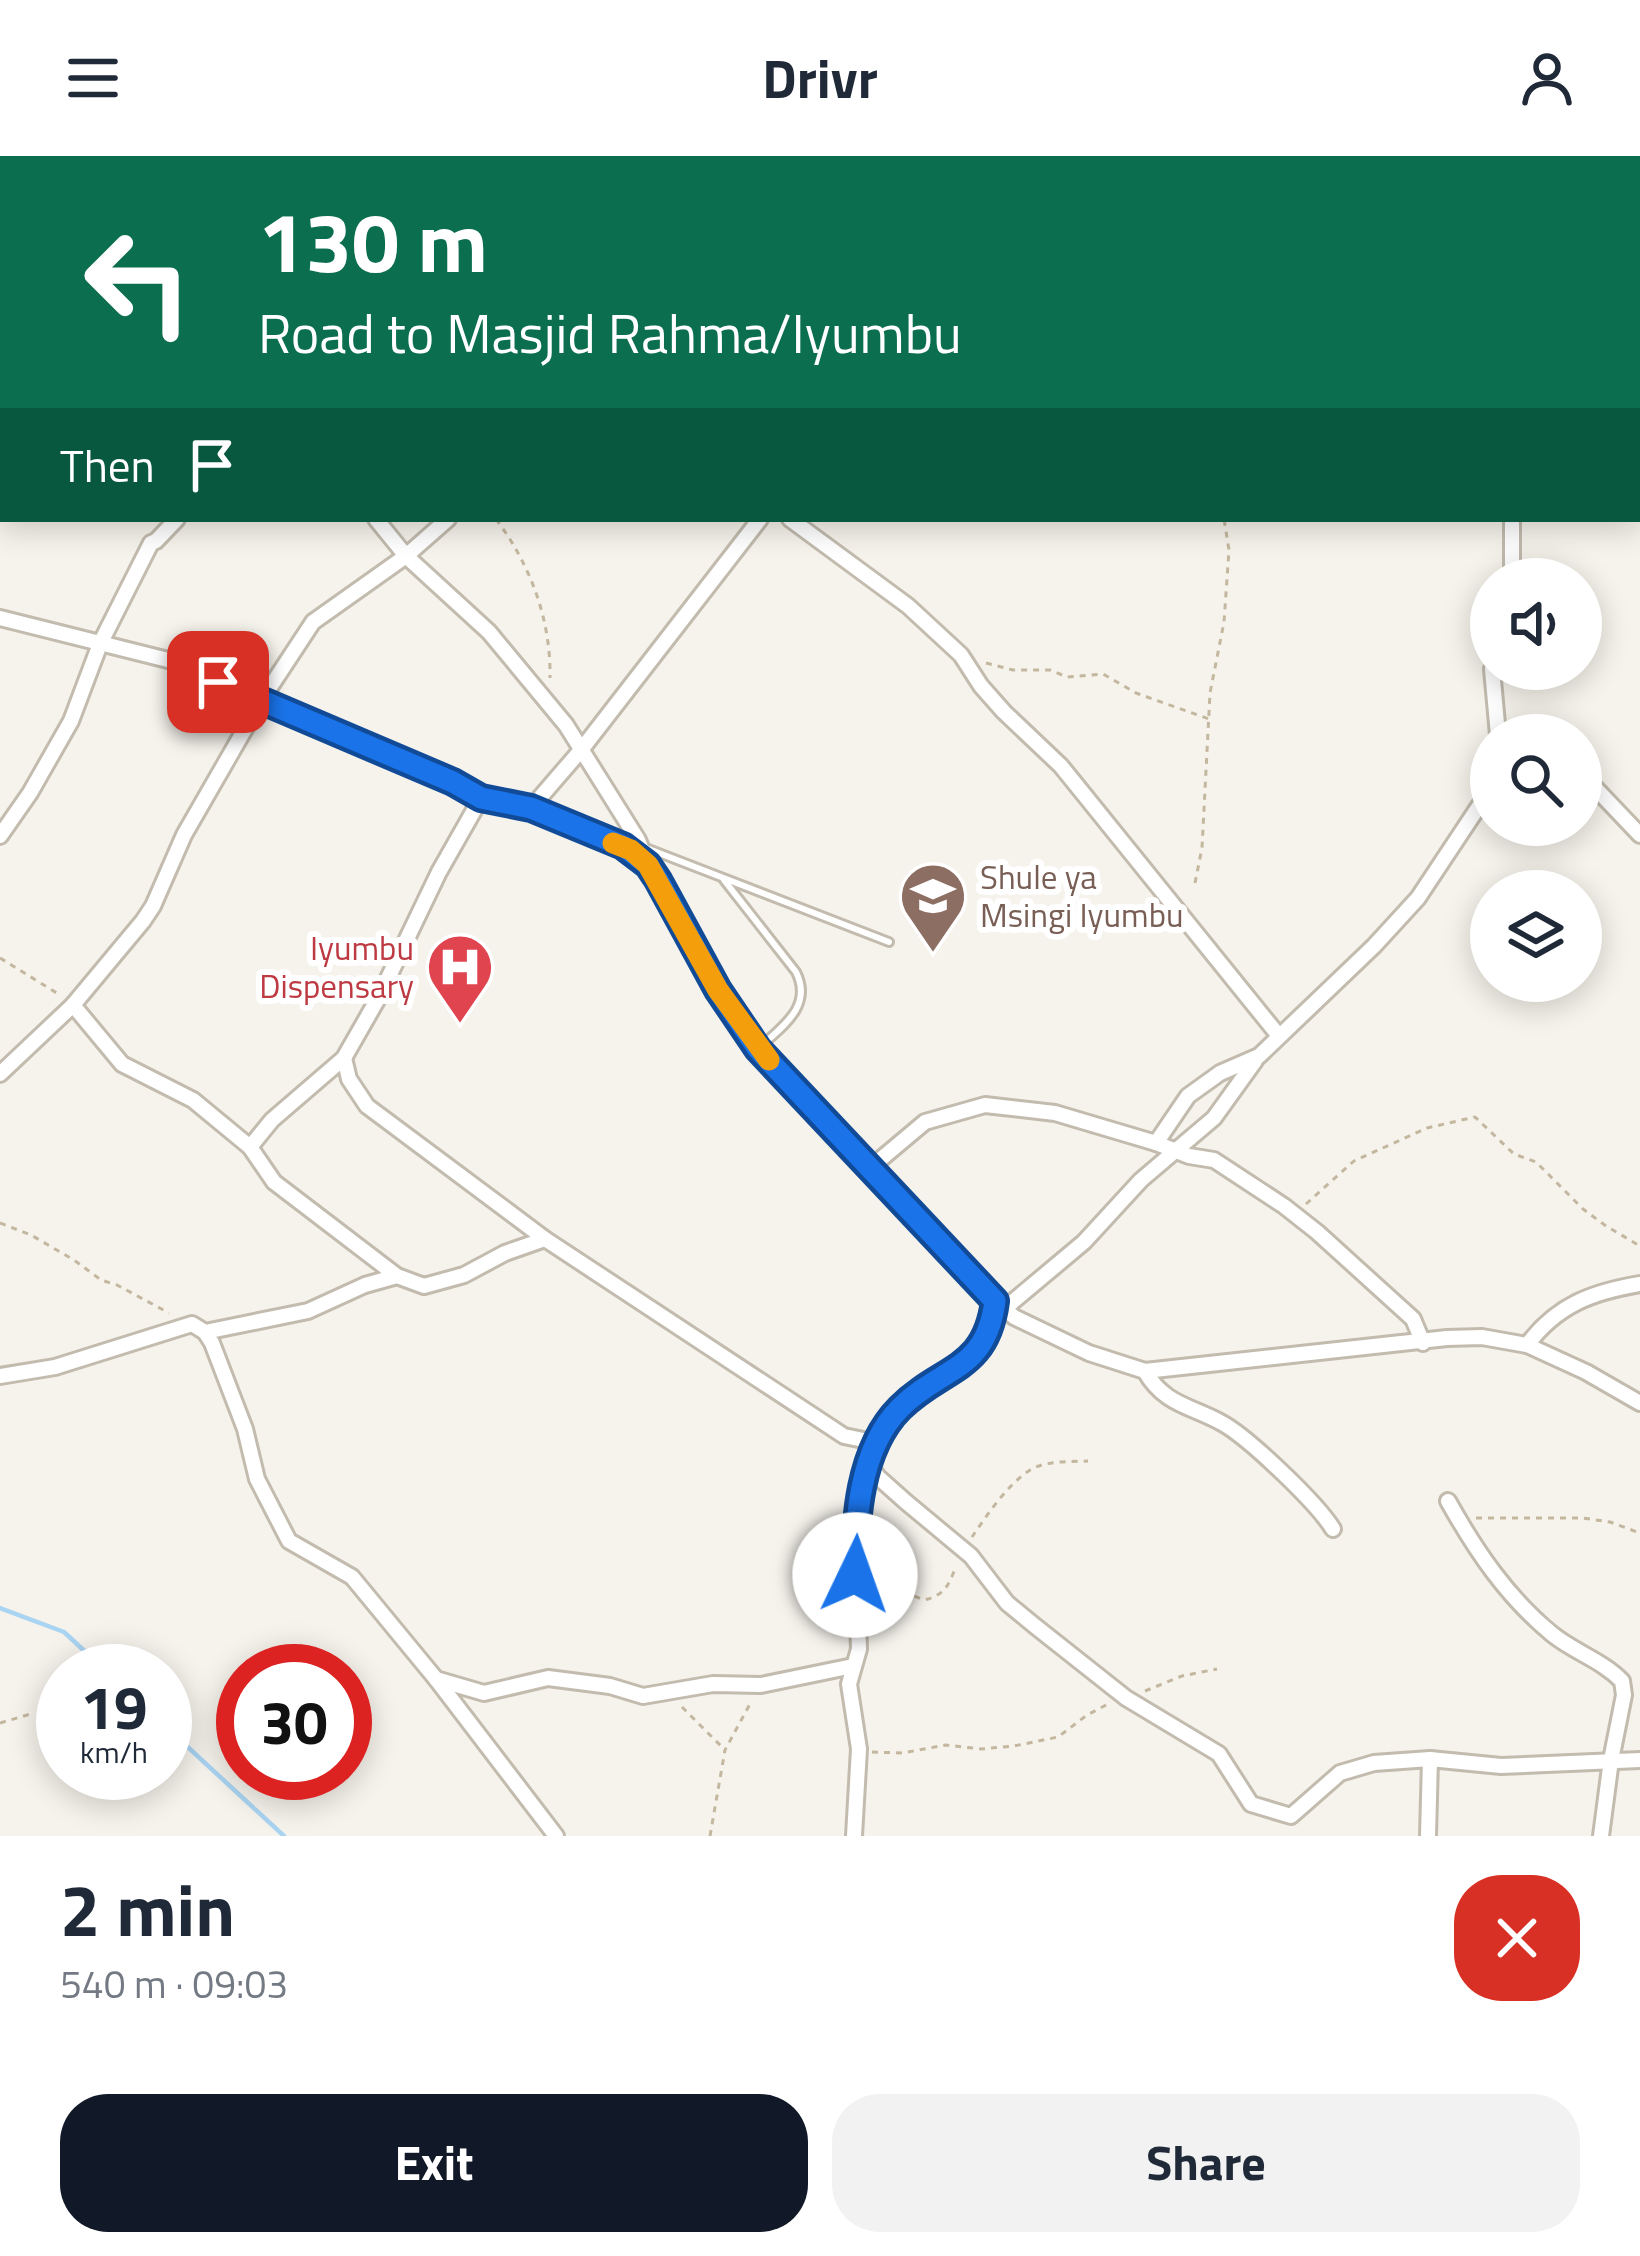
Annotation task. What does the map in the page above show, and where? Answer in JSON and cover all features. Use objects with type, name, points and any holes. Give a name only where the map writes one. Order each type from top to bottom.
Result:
[{"type":"street","points":[[0,836],[71,721],[100,644],[151,543],[173,522]]},
{"type":"street","points":[[378,522],[406,556],[489,632],[581,750],[642,847],[718,990],[758,1049],[1014,1317],[1089,1353],[1145,1371],[1482,1337],[1527,1345],[1640,1403]]},
{"type":"street","points":[[0,1073],[73,1005],[153,906],[184,836],[261,701],[314,622],[445,522]]},
{"type":"street","points":[[531,808],[758,522]]},
{"type":"street","points":[[794,522],[908,606],[962,656],[1004,712],[1061,766],[1280,1036]]},
{"type":"street","points":[[1512,522],[1513,558]]},
{"type":"street","points":[[0,618],[176,662],[481,798],[531,808],[623,846],[648,865]]},
{"type":"street","points":[[1602,795],[1640,835]]},
{"type":"street","points":[[250,1147],[272,1120],[344,1058],[481,798]]},
{"type":"street","points":[[854,1836],[859,1749],[849,1691],[860,1648],[855,1538],[863,1475],[886,1426],[901,1407],[970,1358],[982,1345],[999,1305],[1084,1242],[1141,1180],[1214,1118],[1259,1056],[1418,898],[1470,820]]},
{"type":"street","points":[[73,1005],[122,1064],[193,1100],[250,1147],[274,1182],[397,1276],[424,1286],[464,1276],[505,1252],[545,1239]]},
{"type":"street","points":[[1156,1143],[1188,1096],[1220,1072],[1259,1056]]},
{"type":"street","points":[[344,1058],[349,1079],[367,1106],[545,1239],[844,1436],[878,1443]]},
{"type":"street","points":[[869,1169],[925,1122],[985,1105],[1055,1113],[1222,1163],[1295,1213],[1413,1319],[1423,1342]]},
{"type":"street","points":[[0,1376],[55,1367],[198,1328],[308,1311],[397,1276]]},
{"type":"street","points":[[1527,1345],[1548,1320],[1568,1306],[1638,1282]]},
{"type":"street","points":[[198,1328],[212,1343],[257,1480],[289,1541],[352,1577],[556,1836]]},
{"type":"street","points":[[1145,1371],[1161,1393],[1222,1423],[1262,1456],[1333,1529]]},
{"type":"street","points":[[868,1464],[971,1556],[1007,1603],[1126,1698],[1220,1754],[1251,1804],[1291,1816],[1340,1774],[1374,1763],[1430,1759],[1501,1766],[1640,1760]]},
{"type":"street","points":[[1448,1501],[1512,1596],[1551,1633],[1622,1681],[1624,1695],[1601,1836]]},
{"type":"street","points":[[436,1679],[484,1693],[548,1678],[610,1686],[643,1696],[713,1684],[761,1685],[853,1666]]},
{"type":"street","points":[[1428,1836],[1430,1759]]},
{"type":"lane","points":[[642,847],[889,942]]},
{"type":"lane","points":[[721,878],[796,972],[802,989],[789,1020],[758,1049]]},
{"type":"path","points":[[498,522],[538,593],[550,655],[548,688],[541,695]]},
{"type":"path","points":[[1195,883],[1202,848],[1210,693],[1224,622],[1229,550],[1224,522]]},
{"type":"path","points":[[962,656],[1013,670],[1050,670],[1067,677],[1103,674],[1136,693],[1209,719]]},
{"type":"path","points":[[0,958],[73,1005]]},
{"type":"path","points":[[1295,1213],[1354,1161],[1427,1128],[1475,1118],[1514,1154],[1543,1167],[1583,1209],[1640,1246]]},
{"type":"path","points":[[0,1223],[31,1235],[100,1280],[198,1328]]},
{"type":"path","points":[[1456,1516],[1583,1518],[1640,1533]]},
{"type":"path","points":[[859,1749],[881,1754],[946,1744],[1014,1747],[1058,1737],[1087,1715],[1126,1698],[1182,1676],[1217,1669]]},
{"type":"path","points":[[710,1836],[725,1750],[761,1685]]},
{"type":"path","points":[[668,1693],[725,1750]]},
{"type":"path","points":[[1,1722],[34,1713]]},
{"type":"waterway","points":[[0,1608],[64,1632],[77,1644]]},
{"type":"waterway","points":[[192,1751],[284,1836]]},
{"type":"slow traffic","points":[[613,843],[631,850],[648,865],[718,990],[769,1060]]},
{"type":"place","name":"Shule ya Msingi Iyumbu","points":[[933,955]]},
{"type":"place","name":"Iyumbu Dispensary","points":[[460,1026]]},
{"type":"route","points":[[218,682],[481,798],[531,808],[631,850],[658,880],[692,947],[758,1049],[995,1301],[982,1345],[901,1407],[886,1426],[863,1475],[855,1575]]}]
